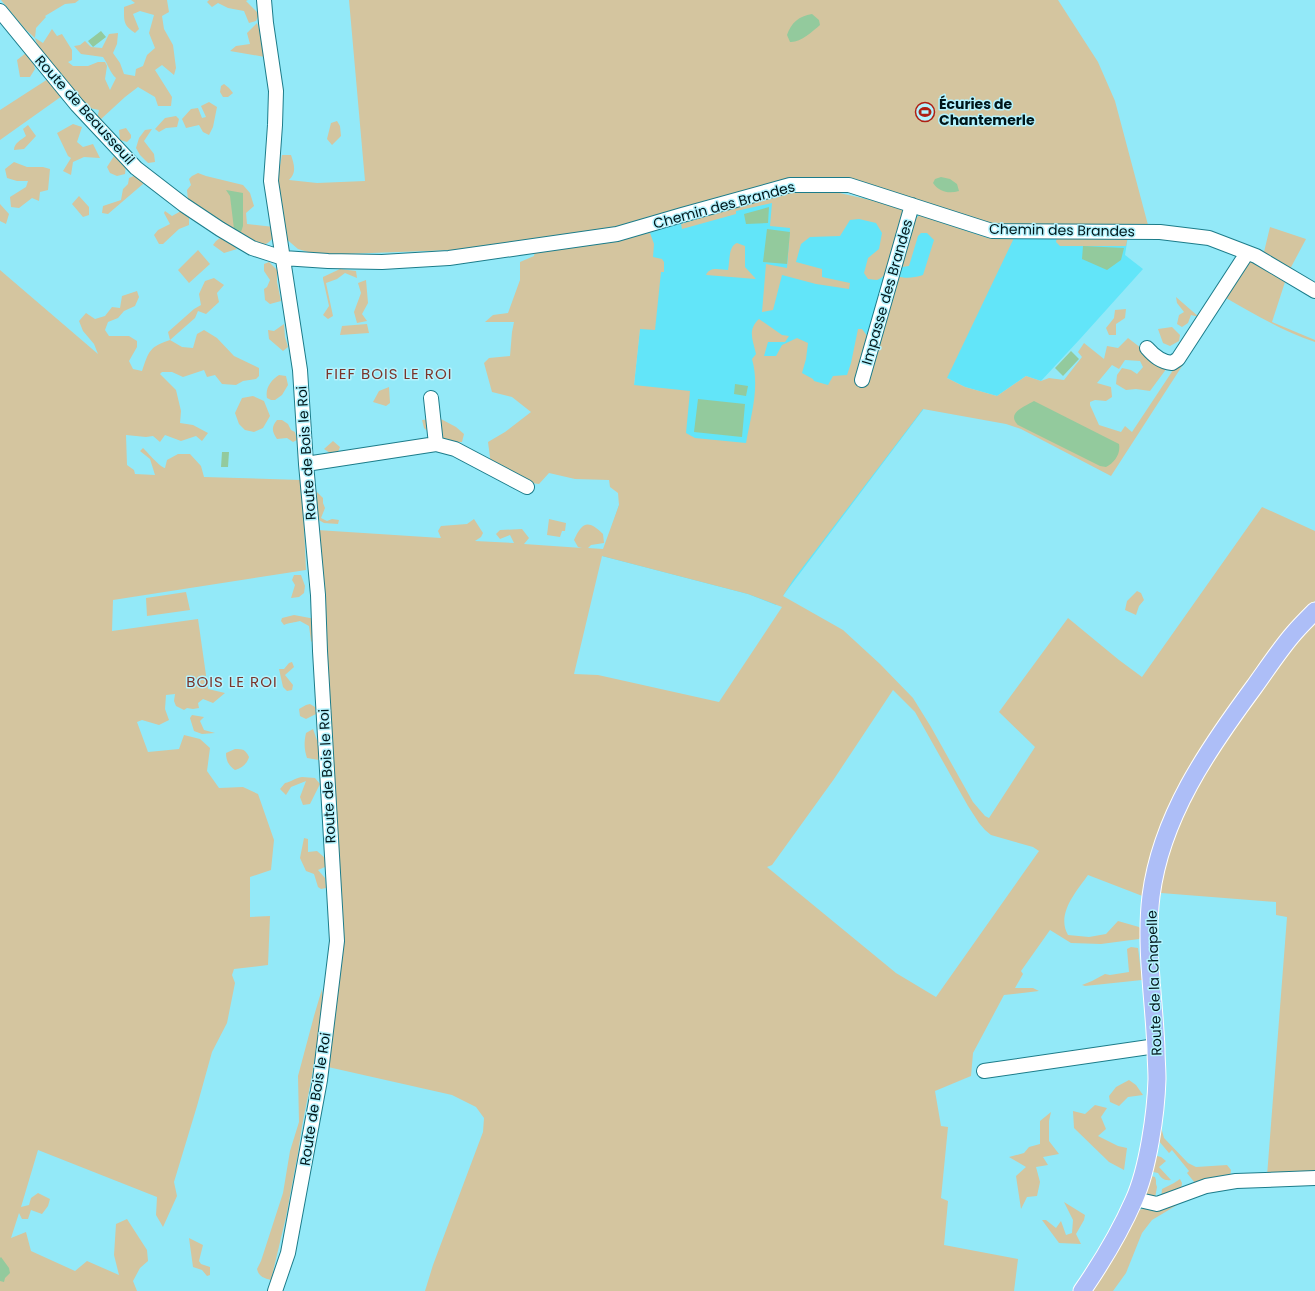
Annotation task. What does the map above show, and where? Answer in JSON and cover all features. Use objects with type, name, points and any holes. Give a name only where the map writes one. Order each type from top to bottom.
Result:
[{"type":"main road","name":"Route de la Chapelle","points":[[1082,1291],[1098,1268],[1116,1237],[1135,1199],[1143,1173],[1154,1112],[1157,1079],[1149,930],[1152,896],[1158,860],[1167,832],[1181,800],[1233,716],[1294,633],[1315,611]]},
{"type":"street","name":"Route de Bois le Roi","points":[[264,0],[276,91],[271,181],[300,370],[306,464],[318,595],[319,644],[337,941],[320,1080],[288,1253],[275,1291]]},
{"type":"street","name":"Route de Beausseuil","points":[[0,12],[77,105],[136,168],[169,194],[220,229],[252,248],[283,258]]},
{"type":"street","name":"Chemin des Brandes","points":[[283,258],[382,262],[449,258],[617,234],[790,185],[849,185],[912,204],[992,231],[1160,232],[1209,238],[1256,256],[1315,291]]},
{"type":"street","name":"Impasse des Brandes","points":[[862,380],[912,204]]},
{"type":"street","points":[[1147,348],[1154,356],[1164,362],[1172,363],[1178,359],[1247,252]]},
{"type":"street","points":[[431,398],[436,444]]},
{"type":"street","points":[[306,464],[436,444],[455,449],[527,487]]},
{"type":"street","points":[[984,1071],[1156,1046]]},
{"type":"street","points":[[1135,1199],[1158,1204],[1206,1186],[1236,1181],[1315,1178]]},
{"type":"shaded area","points":[[1,0],[79,0],[75,3],[65,4],[45,16],[46,17],[36,28],[35,38],[25,29]]},
{"type":"shaded area","points":[[131,0],[167,0],[169,12],[162,16],[164,29],[173,45],[176,68],[174,75],[162,65],[155,70],[172,97],[171,106],[158,106],[155,97],[138,87],[100,120],[97,119],[99,110],[85,107],[38,48],[35,38],[43,43],[52,29],[57,36],[62,34],[72,50],[72,60],[68,62],[73,66],[88,66],[98,62],[105,62],[107,66],[105,79],[110,90],[116,78],[112,74],[103,57],[81,54],[74,46],[80,45],[85,41],[91,47],[102,48],[109,34],[118,33],[117,44],[113,53],[120,63],[124,74],[135,76],[136,69],[143,66],[147,55],[155,48],[149,33],[154,15],[140,11],[133,14],[139,29],[135,33],[126,25],[124,7],[135,3]]},
{"type":"shaded area","points":[[209,0],[248,0],[246,1],[259,14],[256,21],[249,23],[244,11],[228,8],[218,3],[212,7],[207,2]]},
{"type":"shaded area","points":[[349,0],[1058,0],[1098,62],[1115,101],[1148,225],[1054,227],[997,226],[877,189],[793,181],[623,228],[480,249],[318,255],[298,249],[284,237],[277,181],[282,155],[291,155],[294,171],[289,180],[317,183],[365,181]]},
{"type":"shaded area","points":[[812,14],[819,20],[820,25],[802,39],[790,42],[787,35],[793,24],[799,18]]},
{"type":"shaded area","points":[[257,23],[263,42],[265,57],[230,51],[236,46],[250,44],[247,33]]},
{"type":"shaded area","points":[[101,31],[106,37],[93,47],[88,41]]},
{"type":"shaded area","points":[[26,53],[33,60],[35,69],[30,77],[20,77],[17,60]]},
{"type":"shaded area","points":[[48,79],[62,96],[0,140],[0,110]]},
{"type":"shaded area","points":[[224,84],[233,93],[228,97],[223,97],[220,92],[221,86]]},
{"type":"shaded area","points":[[209,102],[217,107],[213,127],[209,135],[203,132],[199,125],[186,128],[182,119],[191,109],[198,108],[202,118],[206,117],[201,106]]},
{"type":"shaded area","points":[[176,116],[179,119],[177,127],[166,128],[159,132],[155,129],[165,118]]},
{"type":"shaded area","points":[[337,121],[340,126],[341,136],[332,145],[327,139],[331,123]]},
{"type":"shaded area","points":[[73,124],[82,127],[77,142],[83,147],[93,144],[100,158],[84,157],[73,162],[71,175],[63,171],[71,158],[68,156],[57,133]]},
{"type":"shaded area","points":[[28,125],[36,136],[24,149],[14,150],[16,144],[26,136],[23,129]]},
{"type":"shaded area","points":[[126,128],[131,135],[131,138],[127,142],[120,140],[119,130]]},
{"type":"shaded area","points":[[152,129],[144,141],[154,154],[155,162],[148,163],[140,155],[136,148],[139,138],[145,130]]},
{"type":"shaded area","points":[[114,156],[126,165],[125,174],[117,176],[110,173],[107,167]]},
{"type":"shaded area","points":[[14,162],[27,167],[43,167],[50,169],[48,190],[40,192],[39,201],[32,198],[19,208],[11,207],[10,197],[26,187],[28,181],[17,181],[7,178],[5,169]]},
{"type":"shaded area","points":[[198,173],[243,185],[250,193],[254,206],[246,213],[247,224],[274,227],[274,233],[271,240],[263,245],[240,236],[188,200],[187,190],[191,185],[189,179]]},
{"type":"shaded area","points":[[136,175],[143,179],[143,184],[108,214],[102,213],[103,206],[121,200],[123,189],[128,184],[129,178]]},
{"type":"shaded area","points":[[941,177],[950,179],[957,184],[959,191],[948,192],[935,186],[933,183],[935,179]]},
{"type":"shaded area","points":[[822,189],[897,206],[903,210],[889,271],[881,278],[877,280],[868,279],[864,273],[868,258],[879,249],[882,233],[876,223],[859,219],[850,220],[840,236],[810,237],[801,244],[796,262],[822,269],[822,277],[850,283],[849,289],[816,284],[782,275],[773,310],[762,312],[766,264],[787,268],[790,228],[770,226],[772,203],[736,211],[736,214],[682,229],[681,224],[720,212],[728,206],[777,194]]},
{"type":"shaded area","points":[[226,190],[243,193],[243,226],[241,232],[234,229],[230,196]]},
{"type":"shaded area","points":[[777,194],[866,198],[897,206],[903,210],[988,238],[1128,236],[1125,255],[1143,269],[1041,381],[1026,376],[997,396],[965,387],[947,378],[776,605],[748,594],[602,556],[619,505],[630,424],[647,259],[646,234],[720,212],[728,206]]},
{"type":"shaded area","points":[[79,196],[89,207],[89,215],[83,217],[72,204]]},
{"type":"shaded area","points":[[0,204],[9,214],[6,224],[0,221]]},
{"type":"shaded area","points":[[769,207],[768,223],[746,224],[744,214]]},
{"type":"shaded area","points":[[165,211],[172,216],[181,211],[189,216],[189,225],[179,229],[163,244],[159,244],[154,235],[158,230],[170,224],[164,213]]},
{"type":"shaded area","points":[[919,215],[988,238],[1014,238],[947,378],[965,387],[997,396],[1026,376],[1041,381],[1049,378],[1064,380],[1082,357],[1078,352],[1084,343],[1104,359],[1107,346],[1118,348],[1128,338],[1167,368],[1150,391],[1136,389],[1126,390],[1116,384],[1117,375],[1122,368],[1131,370],[1137,374],[1143,367],[1140,361],[1125,360],[1119,369],[1112,365],[1097,383],[1111,387],[1112,397],[1106,401],[1095,400],[1090,402],[1090,405],[1099,425],[1121,432],[1125,426],[1132,432],[1246,260],[1262,266],[1285,282],[1272,322],[1315,340],[1315,342],[1303,338],[1280,328],[1226,298],[1111,476],[1021,429],[1006,424],[923,409],[793,580],[783,596],[843,630],[880,664],[913,698],[973,802],[985,816],[989,818],[1035,747],[999,712],[1068,618],[1142,677],[1262,507],[1315,531],[1315,601],[1292,625],[1226,714],[1145,897],[1088,875],[1073,896],[1066,911],[1064,919],[1068,935],[1089,937],[1106,934],[1118,921],[1139,927],[1142,932],[1139,939],[1101,944],[1071,943],[1050,930],[1021,971],[1023,974],[1015,988],[1033,988],[1039,991],[1004,995],[973,1053],[971,1076],[935,1091],[941,1126],[948,1127],[941,1198],[948,1201],[944,1245],[1018,1259],[1014,1291],[425,1291],[433,1265],[483,1132],[484,1118],[476,1107],[452,1095],[328,1067],[333,1001],[318,648],[311,641],[309,626],[300,621],[284,625],[281,621],[282,618],[294,615],[310,618],[320,617],[317,530],[441,538],[438,531],[441,526],[467,524],[474,519],[483,533],[481,537],[475,541],[514,543],[510,535],[500,539],[496,534],[500,530],[522,529],[529,538],[524,544],[582,548],[578,547],[574,540],[583,526],[589,525],[598,529],[603,534],[604,543],[591,545],[588,548],[603,549],[619,505],[618,493],[610,487],[609,480],[575,479],[549,473],[539,484],[524,482],[491,465],[488,442],[505,432],[531,412],[512,397],[492,392],[484,363],[489,358],[510,356],[514,322],[485,322],[493,315],[508,313],[520,280],[520,262],[534,256],[535,250],[650,233],[654,244],[653,257],[662,259],[664,262],[664,272],[661,272],[655,330],[640,329],[634,385],[690,391],[686,433],[695,438],[746,443],[755,390],[752,359],[756,354],[752,340],[752,331],[755,323],[759,319],[782,335],[789,336],[785,342],[768,342],[764,356],[776,356],[782,345],[797,338],[808,343],[802,373],[814,381],[828,385],[833,376],[847,375],[858,329],[862,329],[868,337],[896,276],[910,278],[923,275],[934,240],[927,233],[921,233],[918,236],[909,266],[902,267],[901,264],[913,222]],"holes":[[[602,556],[748,594],[782,607],[719,702],[598,675],[574,674]],[[893,690],[915,712],[968,806],[985,830],[991,835],[1033,847],[1039,851],[936,997],[896,973],[767,867],[772,865],[834,779]]]},
{"type":"shaded area","points":[[1270,227],[1306,239],[1289,271],[1266,256],[1264,252]]},
{"type":"shaded area","points":[[767,229],[790,232],[787,264],[763,262]]},
{"type":"shaded area","points":[[1128,236],[1126,246],[1060,246],[1056,242],[1057,237]]},
{"type":"shaded area","points":[[220,238],[232,244],[237,249],[224,253],[213,245]]},
{"type":"shaded area","points":[[737,243],[745,246],[745,267],[756,279],[706,275],[713,269],[728,270],[732,247]]},
{"type":"shaded area","points":[[1083,246],[1124,248],[1121,260],[1107,270],[1082,259]]},
{"type":"shaded area","points":[[198,250],[210,264],[189,283],[178,270]]},
{"type":"shaded area","points":[[269,262],[277,270],[277,282],[281,301],[270,304],[265,300],[264,289],[267,287],[270,280],[264,271],[264,264]]},
{"type":"shaded area","points":[[340,269],[356,271],[357,278],[345,273],[337,279],[326,283],[333,316],[328,319],[323,315],[329,306],[323,277]]},
{"type":"shaded area","points":[[0,270],[98,354],[94,344],[83,331],[79,321],[86,313],[95,319],[105,316],[112,307],[120,308],[122,296],[137,291],[139,297],[135,306],[124,311],[118,318],[108,322],[105,330],[109,336],[129,336],[137,341],[137,347],[129,361],[133,369],[142,371],[148,354],[158,345],[170,340],[182,347],[193,348],[197,334],[204,330],[217,338],[234,356],[259,368],[259,376],[256,379],[243,381],[236,385],[222,384],[215,375],[207,377],[204,370],[183,377],[172,372],[162,372],[160,374],[176,390],[181,411],[180,423],[193,425],[208,433],[202,441],[196,436],[181,441],[165,435],[160,442],[153,436],[146,437],[126,435],[127,465],[134,470],[135,474],[155,475],[150,459],[140,451],[143,448],[157,463],[165,468],[167,460],[178,454],[190,454],[201,466],[204,477],[302,480],[306,570],[113,600],[112,631],[198,619],[208,689],[225,693],[213,703],[203,699],[198,703],[199,708],[187,708],[184,710],[176,706],[174,701],[175,694],[166,695],[165,709],[169,720],[159,725],[142,720],[137,722],[148,752],[179,749],[184,735],[200,739],[210,748],[207,771],[219,788],[243,787],[258,794],[274,840],[271,870],[250,877],[250,917],[270,916],[268,965],[234,969],[232,975],[235,983],[227,1023],[212,1052],[174,1182],[177,1196],[163,1227],[156,1215],[157,1197],[38,1150],[21,1207],[29,1205],[31,1198],[38,1193],[50,1199],[48,1206],[42,1214],[31,1210],[28,1219],[22,1219],[19,1213],[11,1238],[26,1232],[31,1251],[75,1271],[87,1261],[119,1275],[114,1255],[116,1224],[127,1219],[147,1250],[148,1261],[140,1268],[133,1281],[137,1291],[0,1291]]},
{"type":"shaded area","points":[[214,278],[224,285],[217,293],[219,302],[206,314],[198,311],[195,318],[170,340],[168,332],[194,309],[201,305],[199,294],[205,281]]},
{"type":"shaded area","points":[[366,280],[368,303],[362,314],[367,321],[357,323],[354,312],[361,293],[358,283]]},
{"type":"shaded area","points":[[1176,297],[1199,317],[1191,315],[1188,323],[1182,327],[1177,324],[1179,315],[1184,312],[1177,303]]},
{"type":"shaded area","points":[[1126,309],[1125,318],[1116,324],[1116,335],[1109,335],[1106,328],[1114,318],[1115,310]]},
{"type":"shaded area","points":[[284,324],[285,337],[288,347],[283,351],[269,339],[268,330],[274,331]]},
{"type":"shaded area","points":[[367,324],[369,333],[340,335],[342,326]]},
{"type":"shaded area","points":[[1172,327],[1180,335],[1179,341],[1170,346],[1163,343],[1158,329]]},
{"type":"shaded area","points":[[1071,351],[1079,359],[1063,376],[1055,368]]},
{"type":"shaded area","points":[[279,375],[286,376],[288,385],[282,395],[275,400],[271,400],[267,398],[267,391],[273,379]]},
{"type":"shaded area","points":[[735,384],[748,386],[746,396],[734,394]]},
{"type":"shaded area","points":[[389,387],[390,403],[386,406],[373,402],[379,391]]},
{"type":"shaded area","points":[[253,396],[264,401],[270,416],[263,428],[254,432],[245,430],[239,424],[235,413],[242,398]]},
{"type":"shaded area","points":[[698,399],[745,404],[742,437],[694,432]]},
{"type":"shaded area","points":[[1034,401],[1119,444],[1119,451],[1116,458],[1106,467],[1100,466],[1018,425],[1015,421],[1015,414],[1021,408]]},
{"type":"shaded area","points":[[439,418],[456,427],[464,434],[462,442],[452,442],[442,439],[424,428],[422,420]]},
{"type":"shaded area","points":[[277,420],[282,420],[288,424],[291,430],[295,432],[297,440],[293,442],[287,438],[277,439],[273,430]]},
{"type":"shaded area","points":[[333,441],[340,447],[338,452],[330,453],[324,449]]},
{"type":"shaded area","points":[[222,452],[229,452],[228,467],[221,467]]},
{"type":"shaded area","points":[[317,492],[323,498],[325,508],[321,518],[327,521],[332,519],[339,520],[338,524],[324,523],[317,519],[314,496]]},
{"type":"shaded area","points":[[549,519],[566,523],[565,531],[562,531],[560,537],[547,535]]},
{"type":"shaded area","points":[[294,575],[301,575],[305,586],[304,593],[299,597],[291,598],[295,585],[292,580]]},
{"type":"shaded area","points":[[1137,591],[1141,593],[1144,600],[1139,606],[1136,615],[1125,610],[1127,601]]},
{"type":"shaded area","points":[[186,592],[190,610],[147,616],[146,598]]},
{"type":"shaded area","points":[[1315,618],[1315,1174],[1267,1176],[1287,917],[1276,915],[1276,902],[1161,893],[1157,925],[1156,896],[1181,812],[1248,702]]},
{"type":"shaded area","points":[[292,662],[294,667],[285,675],[293,685],[292,690],[287,691],[283,687],[279,669],[284,669],[289,663]]},
{"type":"shaded area","points":[[310,704],[315,707],[316,714],[306,719],[300,716],[299,709]]},
{"type":"shaded area","points":[[192,715],[204,717],[200,721],[204,730],[215,733],[202,734],[194,731],[190,718]]},
{"type":"shaded area","points":[[313,729],[318,743],[319,760],[307,758],[305,752],[306,733]]},
{"type":"shaded area","points":[[235,749],[244,750],[249,757],[244,765],[235,770],[228,763],[226,753]]},
{"type":"shaded area","points":[[302,777],[315,778],[320,784],[310,804],[303,805],[300,797],[306,781],[291,787],[286,795],[280,789],[285,783]]},
{"type":"shaded area","points":[[304,838],[308,839],[308,852],[317,851],[325,858],[325,867],[318,870],[325,878],[326,888],[321,889],[318,887],[314,874],[306,871],[300,858]]},
{"type":"shaded area","points":[[1131,947],[1138,948],[1142,980],[1085,986],[1082,985],[1105,974],[1110,975],[1129,972],[1127,949]]},
{"type":"shaded area","points":[[322,989],[323,1006],[312,1076],[286,1217],[271,1280],[260,1275],[257,1269],[283,1193],[290,1151],[299,1122],[298,1076]]},
{"type":"shaded area","points":[[1129,1080],[1136,1085],[1143,1095],[1128,1097],[1119,1106],[1110,1102],[1109,1096],[1116,1087]]},
{"type":"shaded area","points":[[1095,1105],[1107,1108],[1101,1117],[1106,1129],[1098,1136],[1118,1146],[1127,1148],[1124,1170],[1109,1162],[1074,1128],[1073,1111],[1085,1114]]},
{"type":"shaded area","points":[[1051,1112],[1049,1121],[1049,1141],[1059,1154],[1043,1157],[1048,1165],[1036,1167],[1040,1182],[1037,1196],[1027,1197],[1021,1209],[1016,1176],[1026,1167],[1009,1157],[1024,1153],[1029,1147],[1040,1144],[1040,1121]]},
{"type":"shaded area","points":[[1162,1119],[1161,1127],[1164,1138],[1188,1163],[1196,1167],[1227,1165],[1231,1170],[1230,1177],[1195,1183],[1187,1173],[1189,1171],[1172,1150],[1169,1153],[1158,1140]]},
{"type":"shaded area","points":[[1157,1156],[1166,1161],[1159,1167],[1171,1180],[1165,1180],[1158,1173],[1148,1171],[1155,1157]]},
{"type":"shaded area","points":[[1147,1175],[1155,1177],[1157,1187],[1155,1198],[1147,1195],[1145,1192]]},
{"type":"shaded area","points":[[1180,1179],[1182,1183],[1181,1189],[1161,1199],[1162,1189]]},
{"type":"shaded area","points":[[1197,1193],[1152,1220],[1142,1233],[1126,1273],[1113,1291],[1091,1291],[1101,1279],[1137,1210],[1157,1207]]},
{"type":"shaded area","points":[[1064,1202],[1085,1215],[1084,1220],[1076,1234],[1081,1244],[1059,1243],[1042,1220],[1046,1220],[1056,1228],[1061,1221],[1066,1235],[1072,1233],[1073,1220]]},
{"type":"shaded area","points":[[189,1238],[203,1245],[199,1261],[201,1264],[210,1267],[210,1275],[207,1276],[202,1270],[193,1267]]},
{"type":"shaded area","points":[[1,1257],[9,1268],[10,1273],[5,1278],[4,1282],[0,1281]]},
{"type":"place","name":"Écuries de Chantemerle","points":[[925,112]]},
{"type":"district","name":"FIEF BOIS LE ROI","points":[[389,374]]},
{"type":"district","name":"BOIS LE ROI","points":[[232,682]]}]
